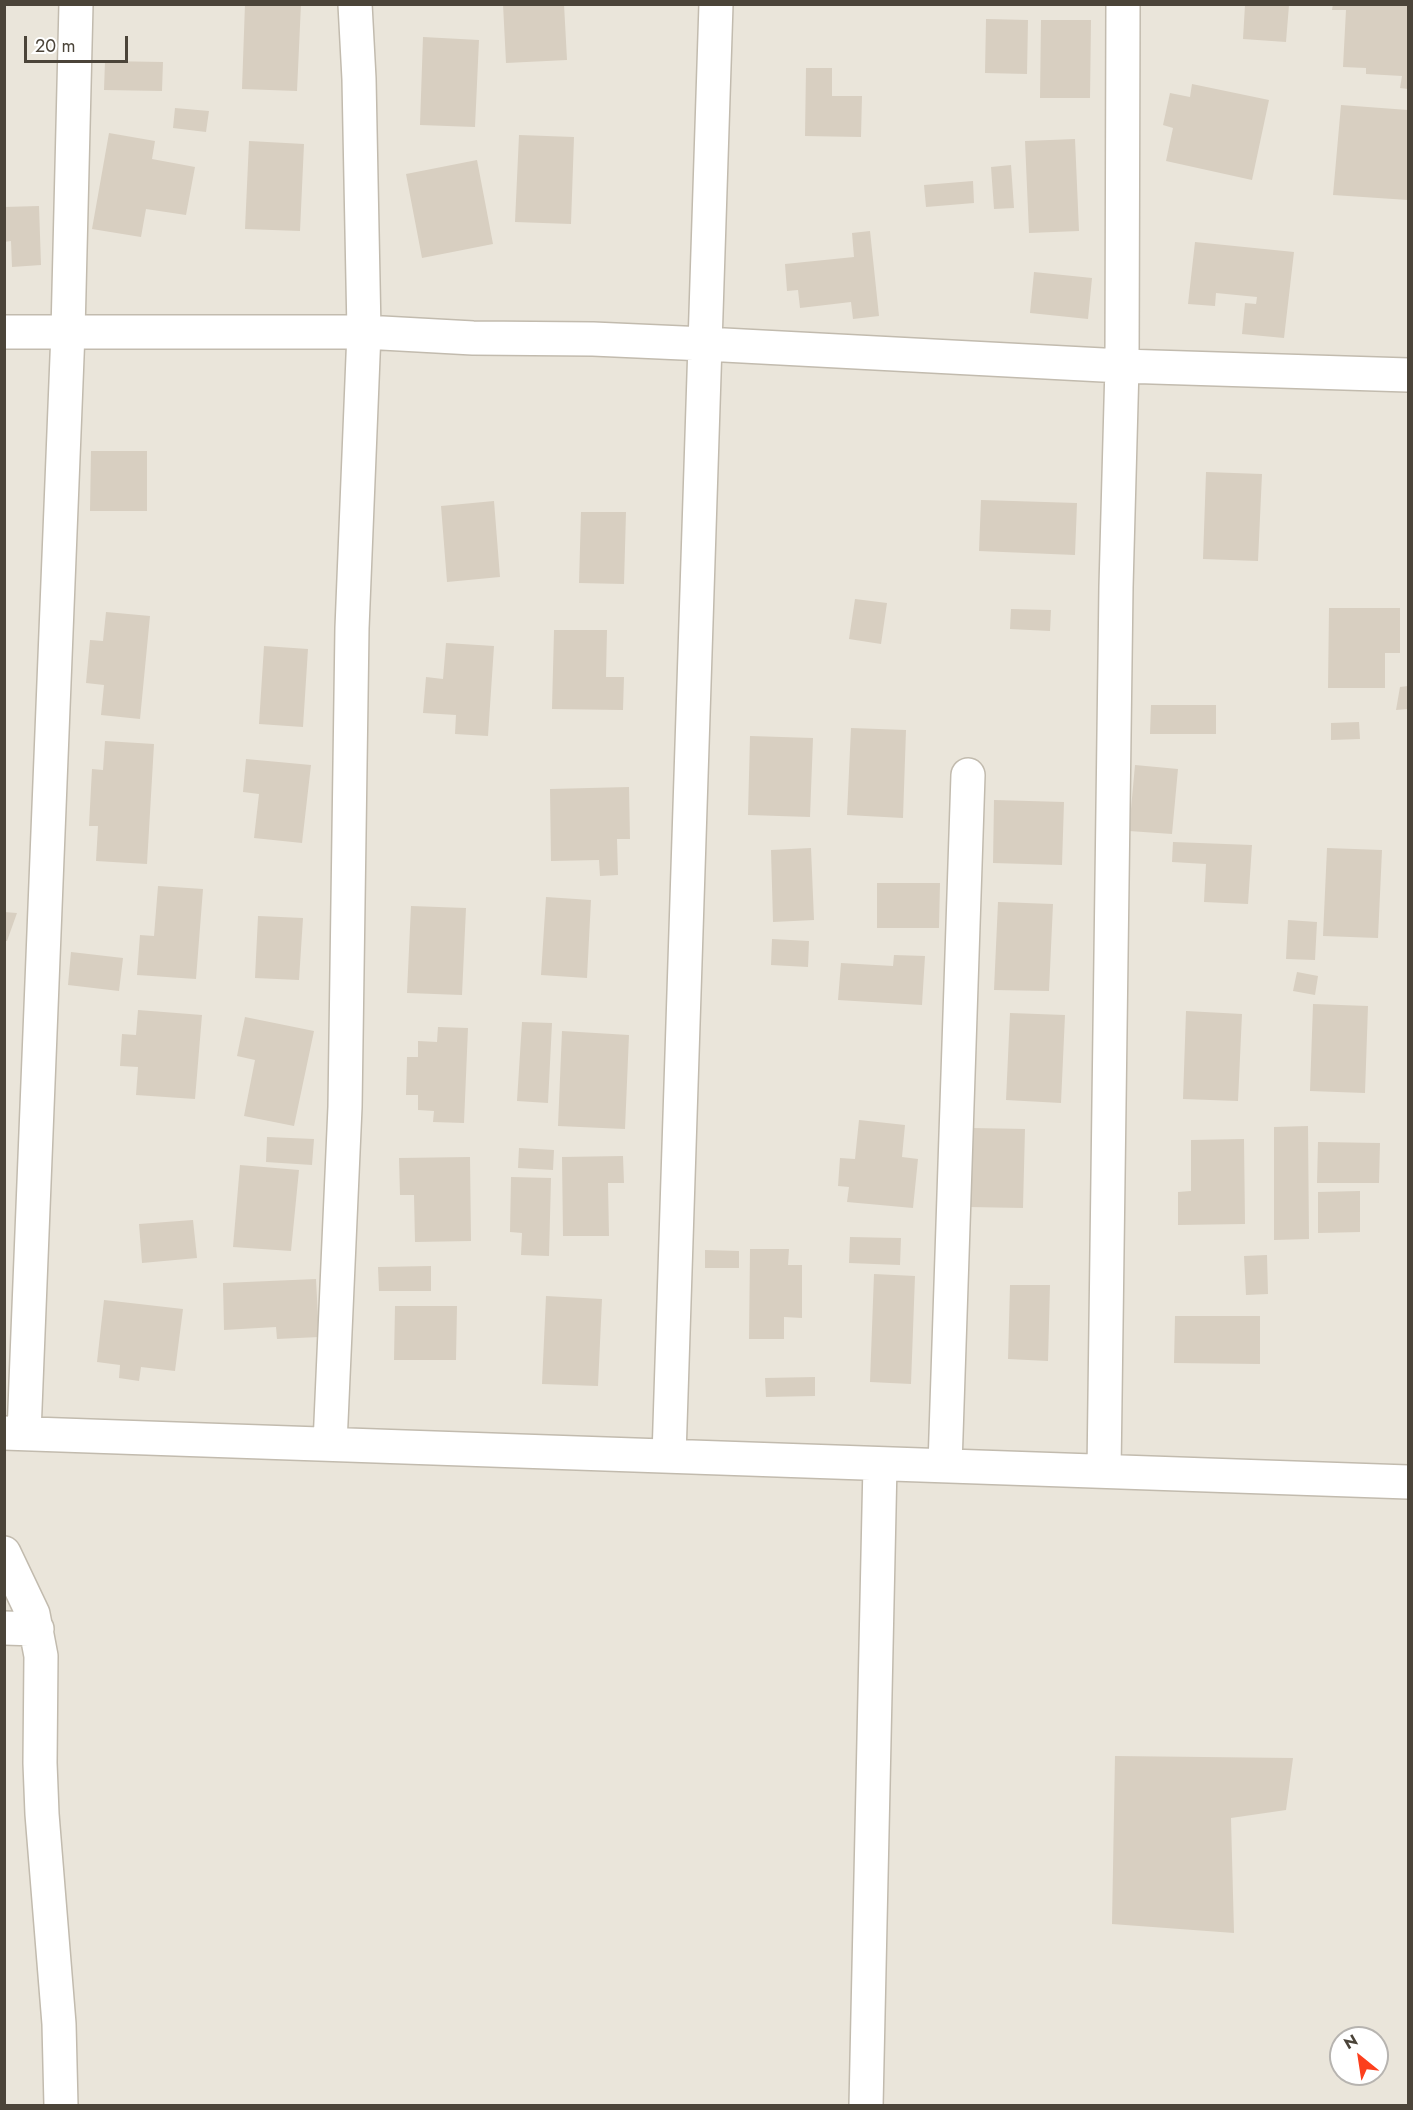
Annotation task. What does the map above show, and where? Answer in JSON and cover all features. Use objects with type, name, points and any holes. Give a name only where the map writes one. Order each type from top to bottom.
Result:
[{"type":"street","points":[[76,4],[68,332],[14,1433],[1408,1482]]},
{"type":"street","points":[[330,1444],[345,1107],[352,640],[364,332],[359,79],[355,4]]},
{"type":"street","points":[[669,1456],[716,4]]},
{"type":"street","points":[[1104,1472],[1116,587],[1122,366],[1123,4]]},
{"type":"street","points":[[4,332],[364,332],[473,338],[593,339],[1122,366],[1408,375]]},
{"type":"street","points":[[945,1465],[968,775]]},
{"type":"street","points":[[867,2106],[880,1464]]},
{"type":"street","points":[[4,1553],[25,1596],[37,1629],[41,1656],[42,1814],[62,2106]]},
{"type":"street","points":[[4,1628],[37,1629]]},
{"type":"shaded area","points":[[5,5],[1408,5],[1408,2105],[5,2106]]},
{"type":"building","points":[[245,4],[301,4],[297,91],[242,89]]},
{"type":"building","points":[[503,4],[564,4],[567,60],[506,63]]},
{"type":"building","points":[[1333,4],[1408,4],[1408,89],[1400,88],[1402,76],[1366,74],[1366,68],[1343,67],[1346,10],[1332,10]]},
{"type":"building","points":[[1245,5],[1289,5],[1286,42],[1243,39]]},
{"type":"building","points":[[986,19],[1028,20],[1027,74],[985,73]]},
{"type":"building","points":[[1041,20],[1091,20],[1090,98],[1040,98]]},
{"type":"building","points":[[423,37],[479,40],[475,127],[420,125]]},
{"type":"building","points":[[105,61],[163,62],[162,91],[104,90]]},
{"type":"building","points":[[806,68],[832,68],[832,96],[862,96],[861,137],[805,136]]},
{"type":"building","points":[[1192,84],[1269,100],[1252,180],[1166,161],[1173,128],[1163,125],[1170,93],[1190,97]]},
{"type":"building","points":[[1341,105],[1408,110],[1408,200],[1333,195]]},
{"type":"building","points":[[175,108],[209,111],[206,132],[173,128]]},
{"type":"building","points":[[109,133],[155,141],[152,159],[195,167],[186,215],[146,209],[141,237],[92,229]]},
{"type":"building","points":[[519,135],[574,137],[571,224],[515,222]]},
{"type":"building","points":[[1075,139],[1079,231],[1029,233],[1025,141]]},
{"type":"building","points":[[249,141],[304,144],[300,231],[245,229]]},
{"type":"building","points":[[477,160],[493,244],[422,258],[406,174]]},
{"type":"building","points":[[1011,165],[1014,208],[994,209],[991,167]]},
{"type":"building","points":[[973,181],[974,203],[926,207],[924,185]]},
{"type":"building","points":[[39,206],[41,265],[12,267],[11,241],[4,242],[4,207]]},
{"type":"building","points":[[870,231],[879,316],[853,319],[851,302],[800,308],[798,290],[787,291],[785,264],[854,257],[852,233]]},
{"type":"building","points":[[1195,242],[1294,252],[1284,338],[1242,334],[1245,303],[1256,304],[1257,297],[1216,293],[1215,306],[1188,304]]},
{"type":"building","points":[[1034,272],[1092,278],[1088,319],[1030,313]]},
{"type":"building","points":[[91,451],[147,451],[147,511],[90,511]]},
{"type":"building","points":[[1206,472],[1262,474],[1258,561],[1203,559]]},
{"type":"building","points":[[981,500],[1077,503],[1075,555],[979,551]]},
{"type":"building","points":[[494,501],[500,577],[447,582],[441,506]]},
{"type":"building","points":[[581,512],[626,512],[624,584],[579,583]]},
{"type":"building","points":[[855,599],[887,603],[881,644],[849,639]]},
{"type":"building","points":[[1329,608],[1400,608],[1400,653],[1385,653],[1385,688],[1328,688]]},
{"type":"building","points":[[1011,609],[1051,610],[1050,631],[1010,629]]},
{"type":"building","points":[[106,612],[150,616],[140,719],[101,715],[104,685],[86,683],[90,640],[103,641]]},
{"type":"building","points":[[554,630],[607,630],[606,677],[624,677],[623,710],[552,709]]},
{"type":"building","points":[[446,643],[494,646],[488,736],[455,734],[456,715],[423,713],[426,677],[443,679]]},
{"type":"building","points":[[264,646],[308,649],[303,727],[259,724]]},
{"type":"building","points":[[1408,686],[1408,709],[1396,710],[1400,687]]},
{"type":"building","points":[[1151,705],[1216,705],[1216,734],[1150,734]]},
{"type":"building","points":[[1359,722],[1360,739],[1331,740],[1331,723]]},
{"type":"building","points":[[851,728],[906,730],[903,818],[847,815]]},
{"type":"building","points":[[750,736],[813,738],[810,817],[748,815]]},
{"type":"building","points":[[105,741],[154,744],[147,864],[96,861],[98,826],[89,826],[92,769],[103,770]]},
{"type":"building","points":[[246,759],[311,765],[302,843],[254,838],[259,794],[243,792]]},
{"type":"building","points":[[1135,765],[1178,769],[1172,834],[1129,831]]},
{"type":"building","points":[[629,787],[630,839],[617,839],[618,875],[600,876],[599,860],[551,861],[550,789]]},
{"type":"building","points":[[994,800],[1064,802],[1062,865],[993,863]]},
{"type":"building","points":[[1173,842],[1252,845],[1248,904],[1204,902],[1206,864],[1172,862]]},
{"type":"building","points":[[811,848],[814,920],[773,922],[771,850]]},
{"type":"building","points":[[1327,848],[1382,850],[1378,938],[1323,936]]},
{"type":"building","points":[[877,883],[940,883],[939,928],[877,928]]},
{"type":"building","points":[[158,886],[203,889],[196,979],[137,975],[140,935],[154,936]]},
{"type":"building","points":[[546,897],[591,900],[587,978],[541,975]]},
{"type":"building","points":[[998,902],[1053,904],[1049,991],[994,990]]},
{"type":"building","points":[[411,906],[466,908],[462,995],[407,993]]},
{"type":"building","points":[[4,912],[17,913],[7,941],[4,941]]},
{"type":"building","points":[[258,916],[303,918],[299,980],[255,978]]},
{"type":"building","points":[[1288,920],[1317,922],[1315,960],[1286,959]]},
{"type":"building","points":[[772,939],[809,941],[808,967],[771,965]]},
{"type":"building","points":[[71,952],[123,958],[119,991],[68,985]]},
{"type":"building","points":[[894,955],[925,956],[922,1005],[838,1000],[841,963],[893,966]]},
{"type":"building","points":[[1297,972],[1318,976],[1315,995],[1293,991]]},
{"type":"building","points":[[1313,1004],[1368,1006],[1365,1093],[1310,1091]]},
{"type":"building","points":[[138,1010],[202,1015],[195,1099],[136,1095],[138,1067],[120,1066],[122,1034],[136,1035]]},
{"type":"building","points":[[1186,1011],[1242,1014],[1238,1101],[1183,1099]]},
{"type":"building","points":[[1010,1013],[1065,1015],[1061,1103],[1006,1100]]},
{"type":"building","points":[[245,1017],[314,1031],[294,1126],[244,1116],[255,1060],[237,1056]]},
{"type":"building","points":[[522,1022],[552,1023],[548,1103],[517,1101]]},
{"type":"building","points":[[438,1027],[468,1028],[464,1123],[433,1122],[434,1111],[418,1110],[418,1095],[406,1095],[407,1057],[418,1057],[418,1041],[437,1042]]},
{"type":"building","points":[[562,1031],[629,1035],[625,1129],[558,1126]]},
{"type":"building","points":[[859,1120],[905,1125],[902,1157],[918,1159],[913,1208],[847,1202],[849,1187],[838,1186],[840,1158],[855,1159]]},
{"type":"building","points":[[1308,1126],[1309,1239],[1274,1240],[1274,1127]]},
{"type":"building","points":[[972,1128],[1025,1129],[1023,1208],[970,1207]]},
{"type":"building","points":[[267,1137],[314,1139],[312,1165],[266,1162]]},
{"type":"building","points":[[1244,1139],[1245,1224],[1178,1225],[1178,1192],[1191,1191],[1191,1140]]},
{"type":"building","points":[[1318,1142],[1380,1143],[1379,1183],[1317,1183]]},
{"type":"building","points":[[519,1148],[554,1150],[553,1170],[518,1168]]},
{"type":"building","points":[[623,1156],[624,1183],[608,1183],[609,1236],[563,1236],[562,1157]]},
{"type":"building","points":[[470,1157],[471,1241],[415,1242],[414,1195],[400,1195],[399,1158]]},
{"type":"building","points":[[240,1165],[299,1170],[291,1251],[233,1247]]},
{"type":"building","points":[[511,1177],[551,1178],[549,1256],[521,1255],[522,1233],[510,1232]]},
{"type":"building","points":[[1360,1191],[1360,1232],[1318,1233],[1318,1192]]},
{"type":"building","points":[[193,1220],[197,1258],[142,1263],[139,1224]]},
{"type":"building","points":[[850,1237],[901,1238],[900,1265],[849,1263]]},
{"type":"building","points":[[750,1249],[789,1249],[788,1265],[802,1265],[802,1318],[784,1317],[784,1339],[749,1339]]},
{"type":"building","points":[[705,1250],[739,1251],[739,1268],[705,1268]]},
{"type":"building","points":[[1267,1255],[1268,1294],[1246,1295],[1244,1256]]},
{"type":"building","points":[[431,1266],[431,1291],[379,1291],[378,1267]]},
{"type":"building","points":[[874,1274],[915,1276],[911,1384],[870,1382]]},
{"type":"building","points":[[316,1279],[319,1337],[277,1339],[276,1327],[224,1330],[223,1283]]},
{"type":"building","points":[[1010,1285],[1050,1285],[1048,1361],[1008,1359]]},
{"type":"building","points":[[546,1296],[602,1299],[598,1386],[542,1384]]},
{"type":"building","points":[[104,1300],[183,1309],[175,1371],[141,1367],[139,1381],[119,1378],[120,1365],[97,1362]]},
{"type":"building","points":[[395,1306],[457,1306],[456,1360],[394,1360]]},
{"type":"building","points":[[1175,1316],[1260,1316],[1260,1364],[1174,1363]]},
{"type":"building","points":[[815,1377],[815,1396],[766,1397],[765,1378]]},
{"type":"building","points":[[1115,1756],[1293,1758],[1286,1810],[1231,1818],[1234,1933],[1112,1924]]}]
